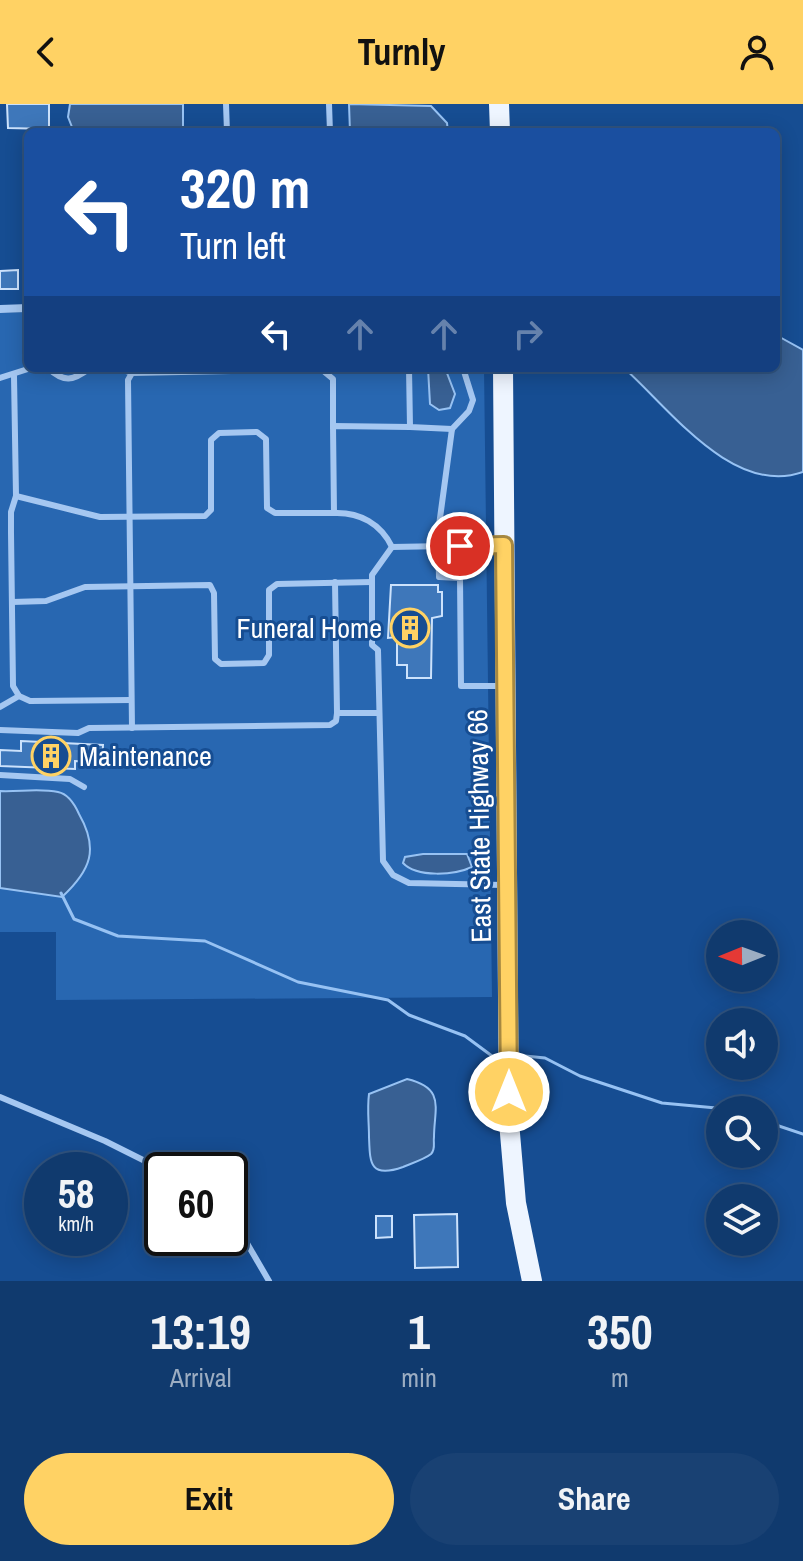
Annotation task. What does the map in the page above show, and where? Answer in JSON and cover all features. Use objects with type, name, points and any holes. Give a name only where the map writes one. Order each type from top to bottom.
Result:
[{"type":"main road","points":[[499,104],[500,128]]},
{"type":"main road","name":"East State Highway 66","points":[[503,372],[511,1164],[532,1281]]},
{"type":"street","points":[[0,309],[24,308]]},
{"type":"lane","points":[[226,104],[227,128]]},
{"type":"lane","points":[[329,104],[330,128]]},
{"type":"lane","points":[[0,378],[24,371]]},
{"type":"lane","points":[[53,372],[72,380],[84,372]]},
{"type":"lane","points":[[129,372],[179,372]]},
{"type":"lane","points":[[325,372],[333,379],[334,513]]},
{"type":"lane","points":[[409,372],[410,427]]},
{"type":"lane","points":[[464,372],[473,400],[469,411],[452,429],[438,546],[439,577],[460,578],[461,686],[505,686]]},
{"type":"lane","points":[[132,373],[128,380],[132,728]]},
{"type":"lane","points":[[14,376],[16,496],[11,512],[13,686],[19,696],[30,701],[131,700]]},
{"type":"lane","points":[[333,426],[452,429]]},
{"type":"lane","points":[[16,496],[100,517],[205,516],[211,510],[211,440],[219,433],[257,432],[266,439],[267,508],[275,513],[348,512],[366,519],[386,536],[392,547]]},
{"type":"lane","points":[[0,534],[11,533]]},
{"type":"lane","points":[[392,547],[504,545]]},
{"type":"lane","points":[[392,547],[372,575],[372,645],[378,650],[380,844],[383,861],[393,875],[409,883],[507,885]]},
{"type":"lane","points":[[0,568],[11,568]]},
{"type":"lane","points":[[0,730],[78,733],[89,728],[330,725],[336,721],[337,713],[335,582]]},
{"type":"lane","points":[[12,602],[46,601],[85,587],[210,585],[214,593],[215,659],[221,664],[250,664],[264,663],[269,655],[269,590],[277,584],[372,582]]},
{"type":"lane","points":[[0,707],[19,696]]},
{"type":"lane","points":[[337,713],[379,713]]},
{"type":"lane","points":[[0,775],[70,779],[84,787]]},
{"type":"lane","points":[[0,1097],[144,1160]]},
{"type":"lane","points":[[248,1245],[269,1281]]},
{"type":"shaded area","points":[[70,104],[183,104],[183,128],[72,128],[68,117]]},
{"type":"shaded area","points":[[349,104],[431,106],[447,123],[448,128],[350,128]]},
{"type":"shaded area","points":[[24,312],[24,372],[484,372],[492,997],[56,1000],[56,932],[0,932],[0,313]]},
{"type":"shaded area","points":[[780,337],[803,350],[803,472],[777,476],[752,472],[727,461],[682,425],[628,372],[780,372]]},
{"type":"shaded area","points":[[428,372],[447,372],[455,394],[450,408],[439,410],[430,404]]},
{"type":"shaded area","points":[[0,791],[58,792],[68,797],[75,807],[89,838],[89,858],[80,878],[62,897],[0,888]]},
{"type":"shaded area","points":[[467,854],[472,867],[436,874],[417,871],[403,863],[405,857]]},
{"type":"shaded area","points":[[407,1079],[428,1088],[433,1094],[436,1109],[433,1150],[425,1158],[383,1171],[371,1161],[369,1094]]},
{"type":"building","points":[[7,104],[49,104],[49,128],[8,128]]},
{"type":"building","points":[[18,270],[18,289],[0,289],[0,271]]},
{"type":"building","name":"Funeral Home","points":[[391,585],[438,585],[438,592],[442,592],[442,616],[432,618],[431,678],[407,678],[407,665],[397,665],[397,637],[388,638]]},
{"type":"building","name":"Maintenance","points":[[21,741],[103,745],[102,762],[75,761],[75,769],[0,766],[0,750],[21,751]]},
{"type":"building","points":[[457,1214],[458,1267],[415,1268],[414,1215]]},
{"type":"building","points":[[376,1216],[392,1216],[392,1237],[376,1238]]},
{"type":"waterway","points":[[61,893],[74,919],[118,936],[205,941],[298,982],[388,1000],[409,1015],[465,1036],[492,1056]]},
{"type":"waterway","points":[[525,1056],[545,1058],[580,1076],[662,1103],[706,1107]]},
{"type":"waterway","points":[[778,1126],[803,1134]]},
{"type":"place","name":"Funeral Home","points":[[410,628]]},
{"type":"place","name":"Maintenance","points":[[51,756]]},
{"type":"route","points":[[460,546],[504,545],[509,1092]]}]
